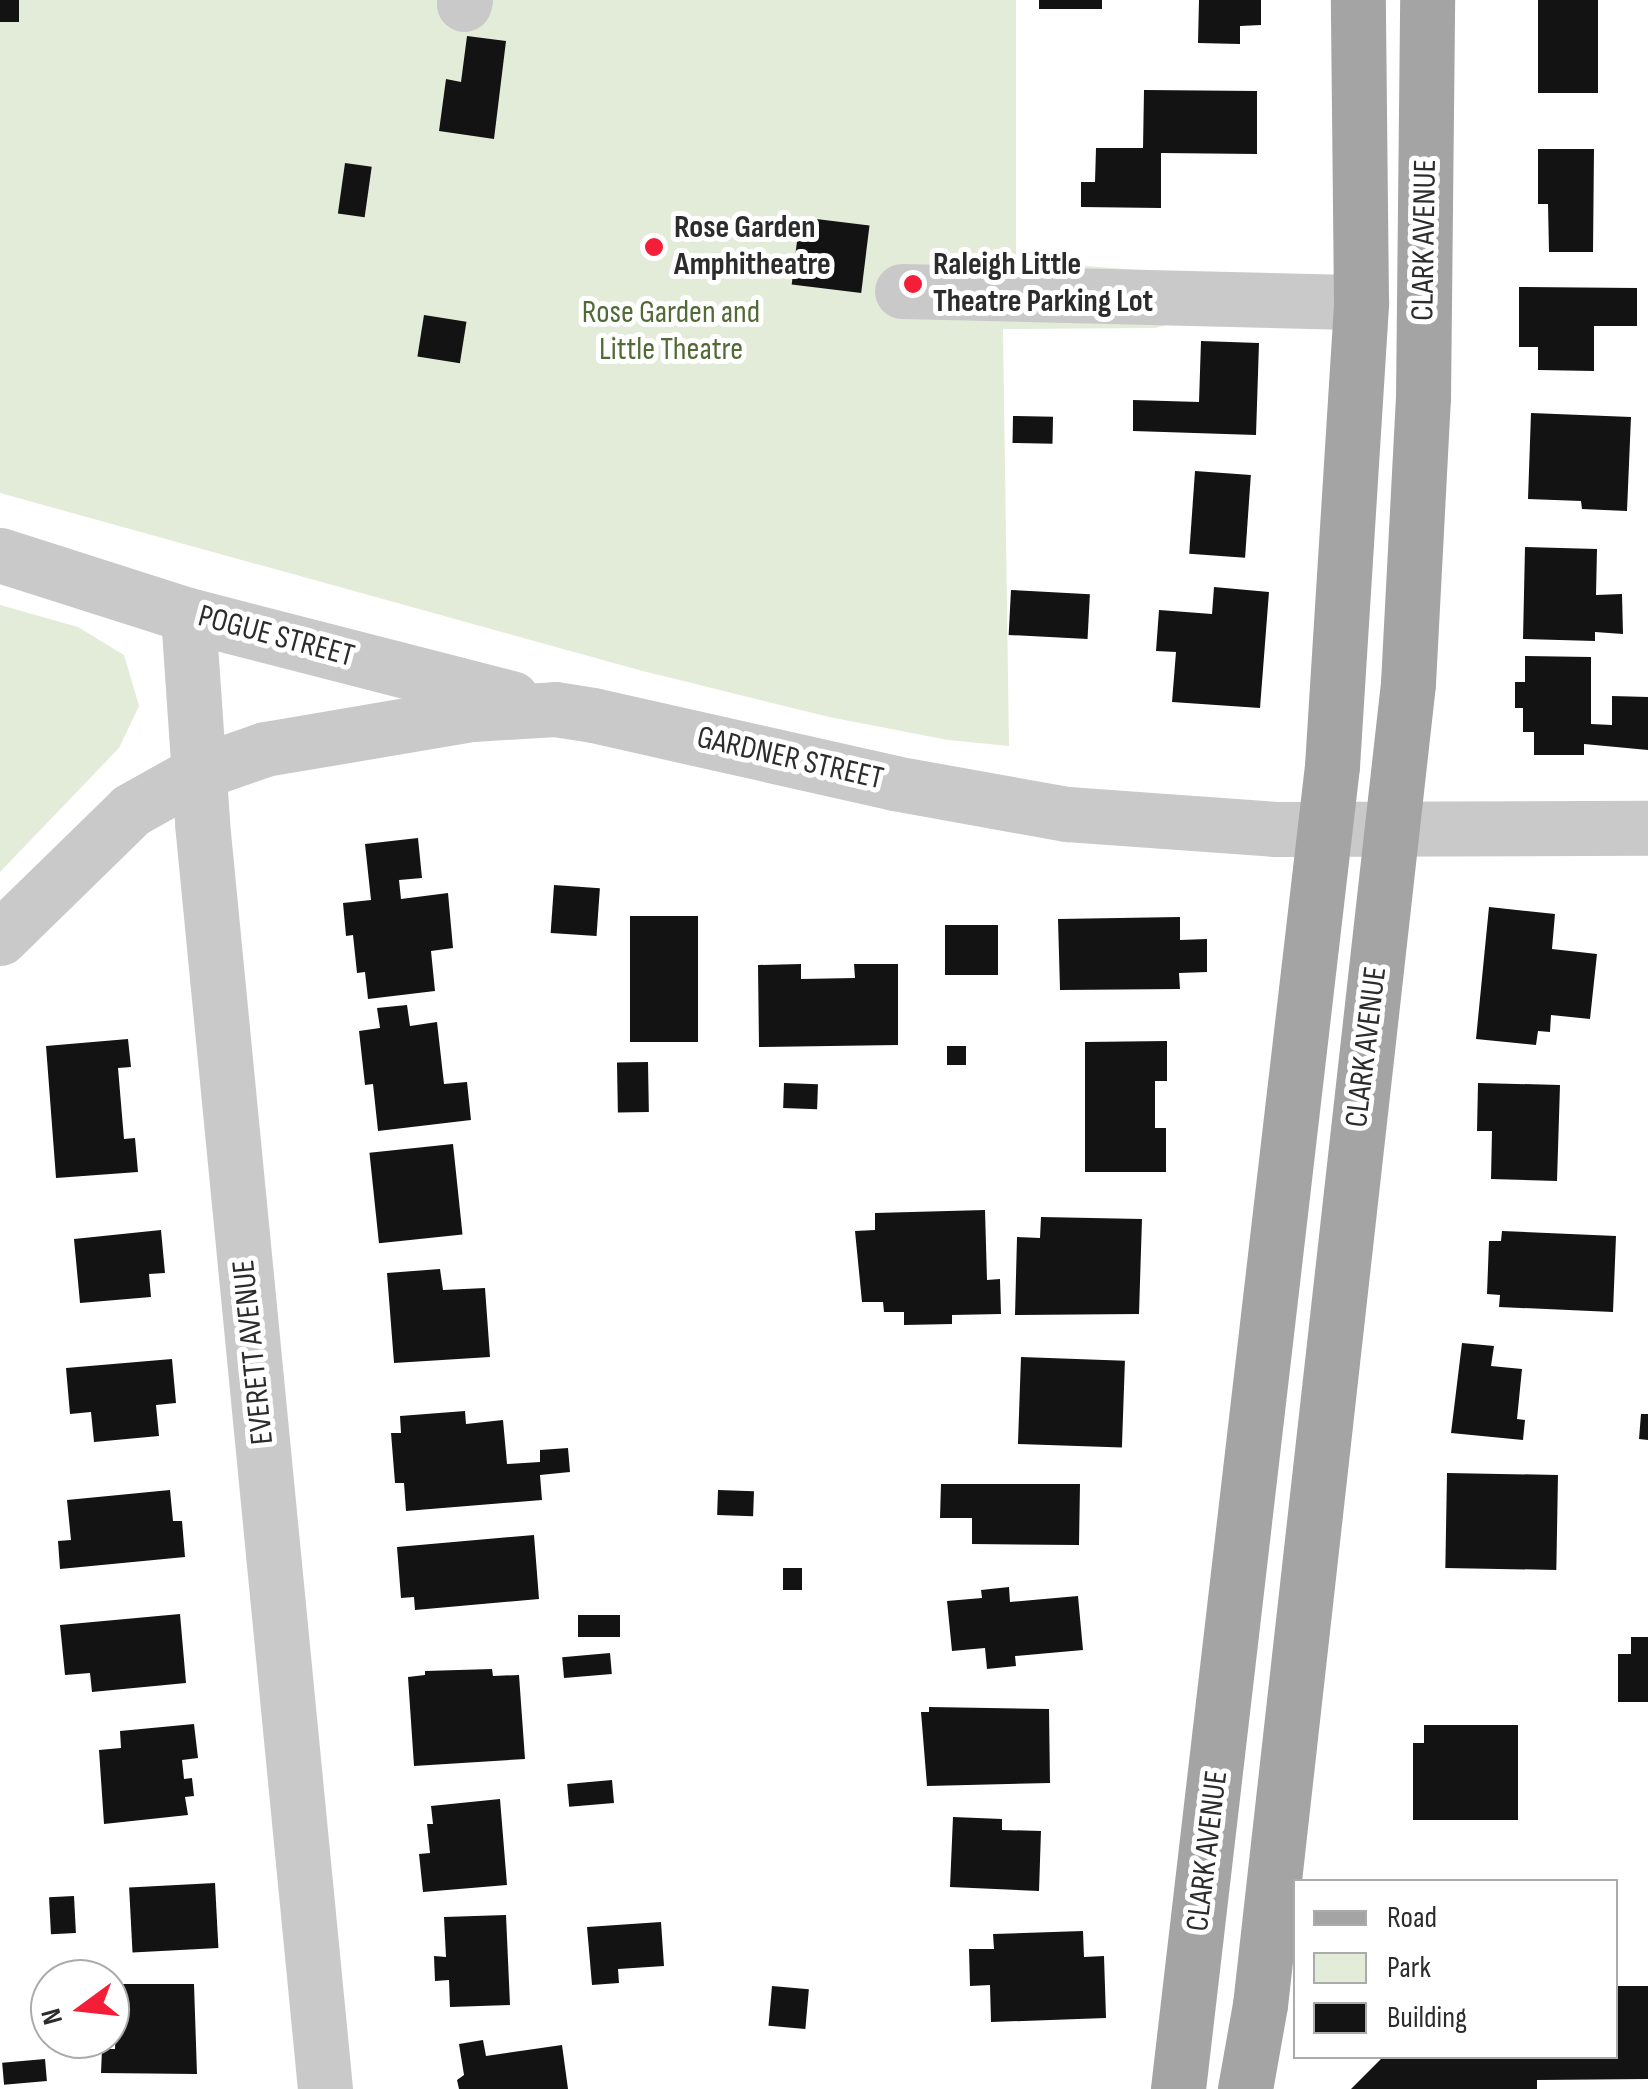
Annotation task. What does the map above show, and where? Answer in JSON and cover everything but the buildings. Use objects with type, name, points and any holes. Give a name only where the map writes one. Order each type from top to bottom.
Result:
[{"type":"main road","name":"CLARK AVENUE","points":[[1178,2089],[1326,829],[1361,302],[1358,0]]},
{"type":"main road","name":"CLARK AVENUE","points":[[1245,2089],[1260,2006],[1408,683],[1423,398],[1428,0]]},
{"type":"street","points":[[902,291],[1361,302]]},
{"type":"street","name":"POGUE STREET","points":[[0,555],[188,615],[555,709]]},
{"type":"street","name":"EVERETT AVENUE","points":[[188,615],[199,772],[325,2089]]},
{"type":"street","name":"GARDNER STREET","points":[[0,938],[130,810],[199,772],[265,749],[472,714],[555,709],[894,783],[1067,814],[1326,829],[1648,828]]},
{"type":"green space","name":"Rose Garden and Little Theatre","points":[[0,0],[1016,0],[1016,261],[1329,284],[1155,328],[1003,329],[1009,746],[948,740],[829,717],[639,670],[0,493]]},
{"type":"green space","points":[[0,605],[78,627],[124,655],[139,706],[119,748],[0,872]]},
{"type":"place","name":"Rose Garden Amphitheatre","points":[[654,247]]},
{"type":"place","name":"Raleigh Little Theatre Parking Lot","points":[[913,284]]}]
